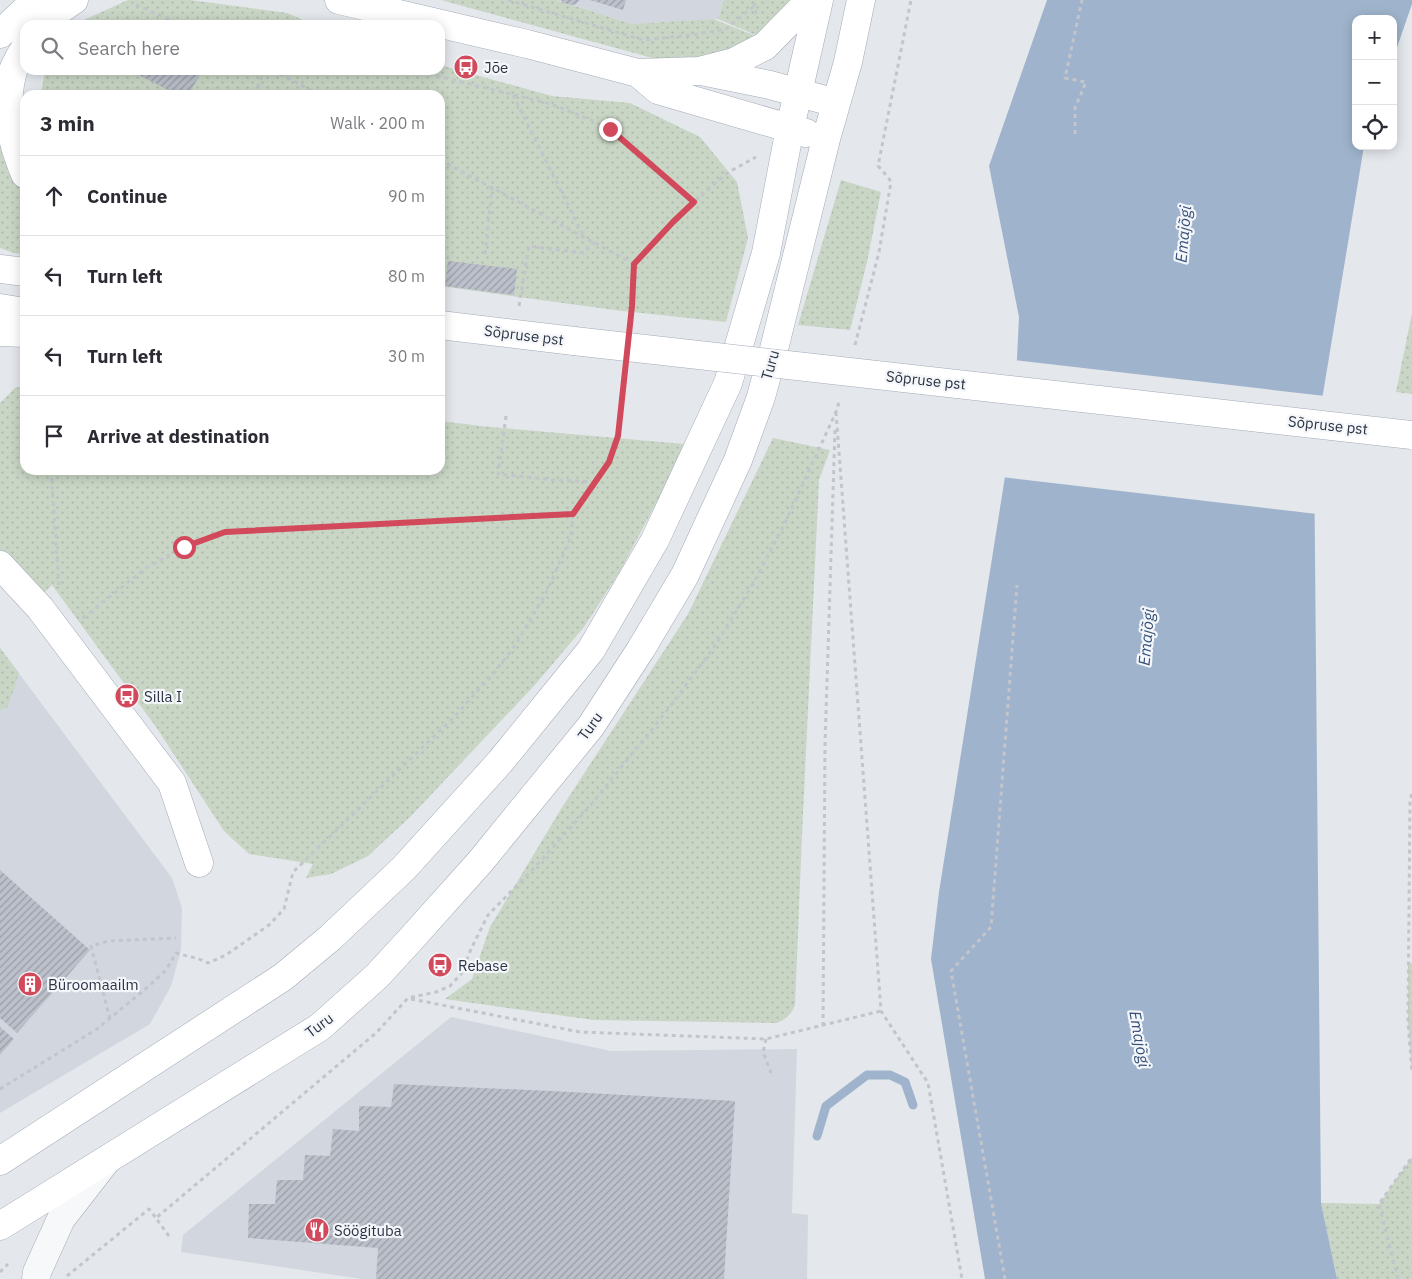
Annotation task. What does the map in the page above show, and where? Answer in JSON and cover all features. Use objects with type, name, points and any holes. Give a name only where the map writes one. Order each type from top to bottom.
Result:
[{"type":"main road","points":[[0,34],[36,0]]},
{"type":"main road","points":[[47,20],[74,0]]},
{"type":"main road","points":[[339,0],[424,20]]},
{"type":"main road","points":[[445,25],[638,73],[699,70],[734,62],[765,46],[810,0]]},
{"type":"main road","points":[[0,1161],[283,977],[330,938],[410,861],[500,762],[591,650],[655,540],[728,383],[766,253],[790,128],[819,0]]},
{"type":"main road","name":"Turu","points":[[0,1226],[320,1027],[377,976],[480,862],[591,726],[641,649],[685,574],[738,460],[761,397],[774,349],[826,139],[848,62],[862,0]]},
{"type":"main road","points":[[20,57],[14,68],[8,95],[10,126],[20,162]]},
{"type":"main road","points":[[699,70],[770,85],[836,103]]},
{"type":"main road","points":[[638,73],[658,90],[826,139]]},
{"type":"main road","points":[[0,269],[20,271]]},
{"type":"main road","points":[[0,308],[20,311]]},
{"type":"main road","name":"Sõpruse pst","points":[[445,326],[1412,434]]},
{"type":"main road","points":[[0,332],[20,333]]},
{"type":"main road","points":[[0,565],[40,608],[172,783],[199,863]]},
{"type":"street","points":[[36,1279],[37,1272],[61,1219],[109,1158]]},
{"type":"path","points":[[508,0],[643,40],[726,29],[754,6],[756,0]]},
{"type":"path","points":[[1075,134],[1076,108],[1086,82],[1065,78],[1082,0]]},
{"type":"path","points":[[136,5],[171,20]]},
{"type":"path","points":[[257,90],[262,75]]},
{"type":"path","points":[[282,75],[310,90]]},
{"type":"path","points":[[434,75],[551,104],[610,129],[694,202]]},
{"type":"path","points":[[513,94],[584,237]]},
{"type":"path","points":[[630,324],[634,264],[694,202],[727,174],[761,154]]},
{"type":"path","points":[[445,163],[634,264]]},
{"type":"path","points":[[485,254],[492,188]]},
{"type":"path","points":[[519,306],[529,246],[584,253],[594,242]]},
{"type":"path","points":[[0,1089],[61,1052],[110,1019],[166,970],[176,953],[208,963],[226,954],[269,925],[284,909],[293,872],[452,718],[494,673],[516,644],[546,594],[571,537],[573,514],[609,462],[618,436],[625,371]]},
{"type":"path","points":[[823,1026],[825,744],[836,412],[881,1011],[928,1082],[962,1279]]},
{"type":"path","points":[[506,416],[498,474],[595,482]]},
{"type":"path","points":[[51,475],[59,586]]},
{"type":"path","points":[[82,618],[146,568],[184,547],[225,532],[573,514]]},
{"type":"path","points":[[1005,1279],[951,971],[992,927],[1017,585]]},
{"type":"path","points":[[1412,794],[1410,799],[1408,993],[1412,1072]]},
{"type":"path","points":[[110,1019],[91,946],[108,941],[176,938]]},
{"type":"path","points":[[408,998],[580,1032],[766,1039],[881,1011]]},
{"type":"path","points":[[766,1039],[763,1052],[771,1073]]},
{"type":"path","points":[[1398,1279],[1379,1204],[1412,1158]]},
{"type":"path","points":[[64,1279],[149,1209],[156,1218]]},
{"type":"shaded area","points":[[556,0],[724,0],[718,19],[632,24]]},
{"type":"shaded area","points":[[0,648],[172,878],[182,908],[181,950],[171,986],[150,1024],[0,1113]]},
{"type":"shaded area","points":[[451,1017],[611,1051],[797,1049],[792,1213],[808,1215],[807,1279],[362,1279],[181,1252],[183,1235]]},
{"type":"green space","points":[[128,0],[190,0],[287,13],[303,20],[84,20]]},
{"type":"green space","points":[[441,0],[556,0],[632,24],[713,19],[756,36],[719,61],[656,59]]},
{"type":"green space","points":[[724,0],[791,0],[758,36],[718,19]]},
{"type":"green space","points":[[445,66],[552,96],[630,103],[700,137],[737,182],[748,238],[726,322],[614,310],[445,287],[445,90],[42,90],[44,75],[445,75]]},
{"type":"green space","points":[[0,133],[9,164],[20,184],[20,254],[0,248]]},
{"type":"green space","points":[[841,180],[881,192],[867,262],[850,330],[798,325]]},
{"type":"green space","points":[[1412,313],[1412,394],[1396,392]]},
{"type":"green space","points":[[20,387],[20,475],[445,475],[445,422],[684,444],[661,494],[619,573],[584,627],[533,687],[411,816],[368,856],[331,874],[306,878],[313,864],[249,854],[224,831],[156,727],[52,585],[35,602],[0,561],[0,403],[15,388]]},
{"type":"green space","points":[[773,438],[830,450],[819,480],[795,1005],[792,1011],[786,1018],[777,1023],[593,1020],[445,999],[472,979],[490,927],[561,809],[688,614]]},
{"type":"green space","points":[[0,648],[19,673],[8,707],[0,710]]},
{"type":"green space","points":[[1412,963],[1412,1072],[1408,1022],[1408,964]]},
{"type":"green space","points":[[1412,1157],[1412,1279],[1337,1279],[1321,1203],[1379,1204]]},
{"type":"water","name":"Emajõgi","points":[[1047,0],[1412,0],[1397,47],[1397,15],[1352,15],[1352,150],[1363,150],[1314,448],[1321,1203],[1337,1279],[985,1279],[931,959],[939,892],[1014,420],[1019,317],[989,166]]},
{"type":"pier","points":[[1014,360],[1325,396],[1317,448],[1317,514],[1002,477],[1011,420]]},
{"type":"building","points":[[561,0],[580,0],[572,5]]},
{"type":"building","points":[[590,0],[626,0],[623,10]]},
{"type":"building","points":[[139,75],[199,75],[192,90],[168,90]]},
{"type":"building","points":[[448,261],[517,269],[514,295],[445,286]]},
{"type":"building","name":"Büroomaailm","points":[[0,870],[90,950],[17,1033],[0,1018]]},
{"type":"building","points":[[0,1027],[14,1039],[0,1055]]},
{"type":"building","points":[[394,1084],[735,1101],[724,1279],[376,1279],[378,1248],[248,1238],[249,1204],[275,1204],[277,1180],[303,1180],[305,1155],[330,1156],[333,1129],[359,1131],[359,1106],[391,1107]]},
{"type":"waterway","points":[[817,1136],[826,1106],[867,1075],[890,1075],[905,1082],[913,1105]]},
{"type":"place","name":"Jõe","points":[[466,67]]},
{"type":"place","name":"Silla I","points":[[127,696]]},
{"type":"place","name":"Rebase","points":[[440,965]]},
{"type":"place","name":"Büroomaailm","points":[[30,984]]},
{"type":"place","name":"Söögituba","points":[[317,1230]]},
{"type":"route","points":[[184,547],[225,532],[573,514],[609,462],[618,436],[632,306],[634,264],[694,202],[610,129]]}]
